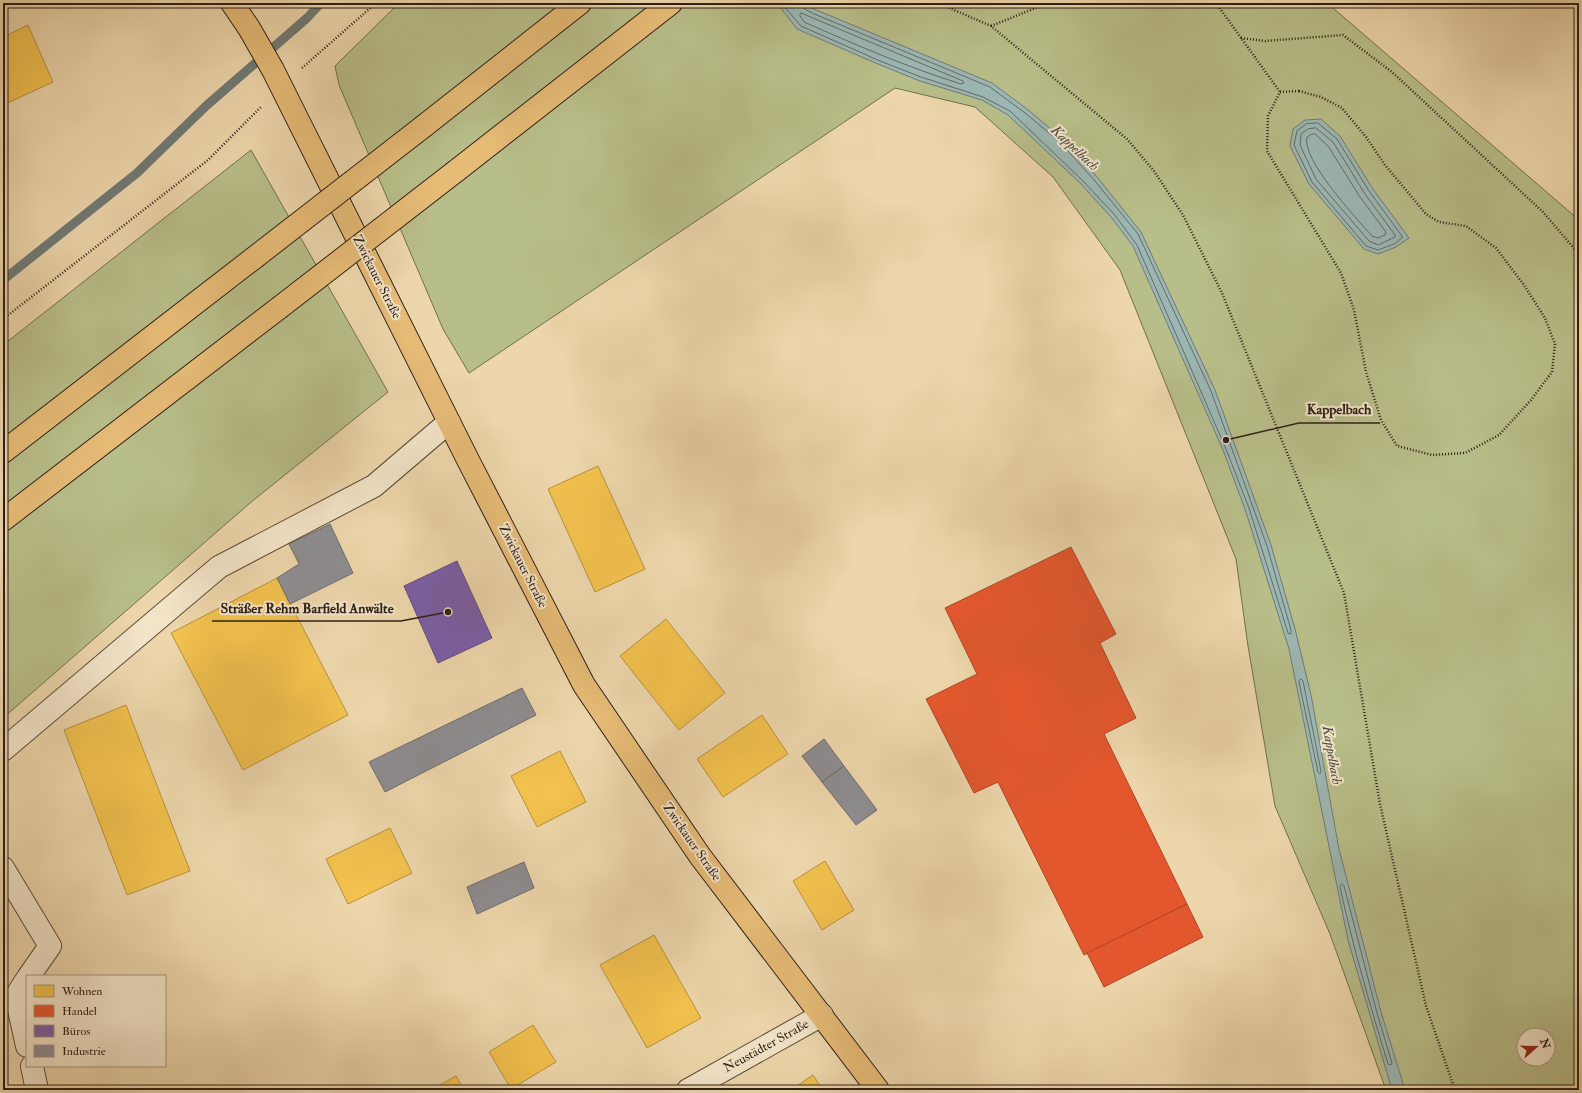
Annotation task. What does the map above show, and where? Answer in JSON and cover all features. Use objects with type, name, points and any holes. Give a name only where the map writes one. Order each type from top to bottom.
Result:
[{"type":"main road","name":"Zwickauer Straße","points":[[232,3],[249,28],[277,78],[449,422],[584,685],[700,856],[878,1090]]},
{"type":"main road","points":[[3,452],[424,126],[580,3]]},
{"type":"main road","points":[[3,520],[456,171],[670,3]]},
{"type":"street","points":[[3,750],[219,567],[374,486],[449,422]]},
{"type":"street","points":[[3,868],[50,946],[30,975]]},
{"type":"street","points":[[26,981],[16,996],[26,1041]]},
{"type":"street","name":"Neustädter Straße","points":[[688,1090],[822,1015]]},
{"type":"street","points":[[32,1067],[37,1090]]},
{"type":"path","points":[[3,319],[208,160],[277,78],[376,3]]},
{"type":"path","points":[[938,3],[991,26],[1127,138],[1154,171],[1183,215],[1222,293],[1344,593],[1380,804],[1426,1006],[1455,1090]]},
{"type":"path","points":[[991,26],[1048,3]]},
{"type":"path","points":[[1216,3],[1280,92]]},
{"type":"path","points":[[1241,38],[1265,41],[1343,34],[1392,72],[1543,212],[1579,254]]},
{"type":"path","points":[[1299,91],[1320,97],[1342,108],[1366,137],[1385,165],[1426,214],[1440,222],[1466,226],[1496,248],[1545,318],[1555,344],[1552,372],[1531,400],[1499,435],[1466,452],[1432,455],[1397,446],[1381,420],[1366,372],[1354,310],[1341,273],[1267,151],[1268,116],[1280,92],[1299,91]]},
{"type":"green space","points":[[399,3],[1331,3],[1333,8],[1579,220],[1579,1090],[1386,1090],[1330,934],[1275,806],[1248,646],[1236,559],[1120,270],[1053,177],[975,107],[895,88],[469,373],[443,329],[339,85],[335,66]]},
{"type":"green space","points":[[251,150],[388,392],[250,503],[3,718],[3,345]]},
{"type":"water","points":[[773,3],[803,3],[814,9],[992,83],[1027,109],[1063,139],[1098,178],[1141,232],[1215,390],[1271,545],[1295,629],[1311,695],[1339,849],[1381,1012],[1405,1090],[1392,1090],[1348,940],[1289,649],[1245,509],[1223,450],[1133,246],[1111,217],[1080,183],[1008,115],[982,100],[920,81],[797,29],[780,7]]},
{"type":"water","points":[[1321,119],[1340,136],[1373,189],[1409,238],[1396,247],[1378,254],[1364,249],[1309,184],[1290,146],[1293,129],[1305,120]]},
{"type":"building: Wohnen","points":[[28,25],[53,82],[3,105],[3,37]]},
{"type":"building: Wohnen","points":[[598,466],[645,569],[595,592],[548,489]]},
{"type":"building: Wohnen","points":[[277,578],[348,715],[243,770],[171,633]]},
{"type":"building: Wohnen","points":[[666,619],[725,693],[679,730],[620,656]]},
{"type":"building: Wohnen","points":[[126,705],[190,871],[127,895],[64,730]]},
{"type":"building: Wohnen","points":[[762,715],[788,754],[723,797],[697,759]]},
{"type":"building: Wohnen","points":[[560,751],[586,802],[537,827],[511,776]]},
{"type":"building: Wohnen","points":[[390,828],[412,873],[348,904],[326,859]]},
{"type":"building: Wohnen","points":[[825,861],[854,910],[822,930],[793,881]]},
{"type":"building: Wohnen","points":[[654,935],[701,1018],[647,1048],[600,965]]},
{"type":"building: Wohnen","points":[[533,1025],[556,1062],[511,1089],[489,1052]]},
{"type":"building: Wohnen","points":[[813,1075],[823,1090],[791,1090]]},
{"type":"building: Wohnen","points":[[456,1076],[464,1090],[431,1090]]},
{"type":"building: Handel","points":[[1071,547],[1116,634],[1100,643],[1136,718],[1104,734],[1187,904],[1084,955],[998,782],[974,793],[926,699],[977,674],[945,608]]},
{"type":"building: Handel","points":[[1187,904],[1203,937],[1104,987],[1087,953]]},
{"type":"building: Büros","points":[[457,561],[492,638],[438,663],[404,586]]},
{"type":"building: Industrie","points":[[330,524],[353,573],[290,604],[277,578],[299,564],[289,544]]},
{"type":"building: Industrie","points":[[522,688],[536,715],[385,792],[369,762]]},
{"type":"building: Industrie","points":[[824,739],[844,766],[822,782],[802,756]]},
{"type":"building: Industrie","points":[[844,766],[877,810],[856,825],[822,782]]},
{"type":"building: Industrie","points":[[524,862],[534,888],[477,914],[467,887]]},
{"type":"waterway","points":[[3,280],[137,173],[206,106],[307,18],[321,3]]},
{"type":"place","name":"Kappelbach","points":[[1226,440]]},
{"type":"place","name":"Sträßer Rehm Barfield Anwälte","points":[[448,612]]}]
